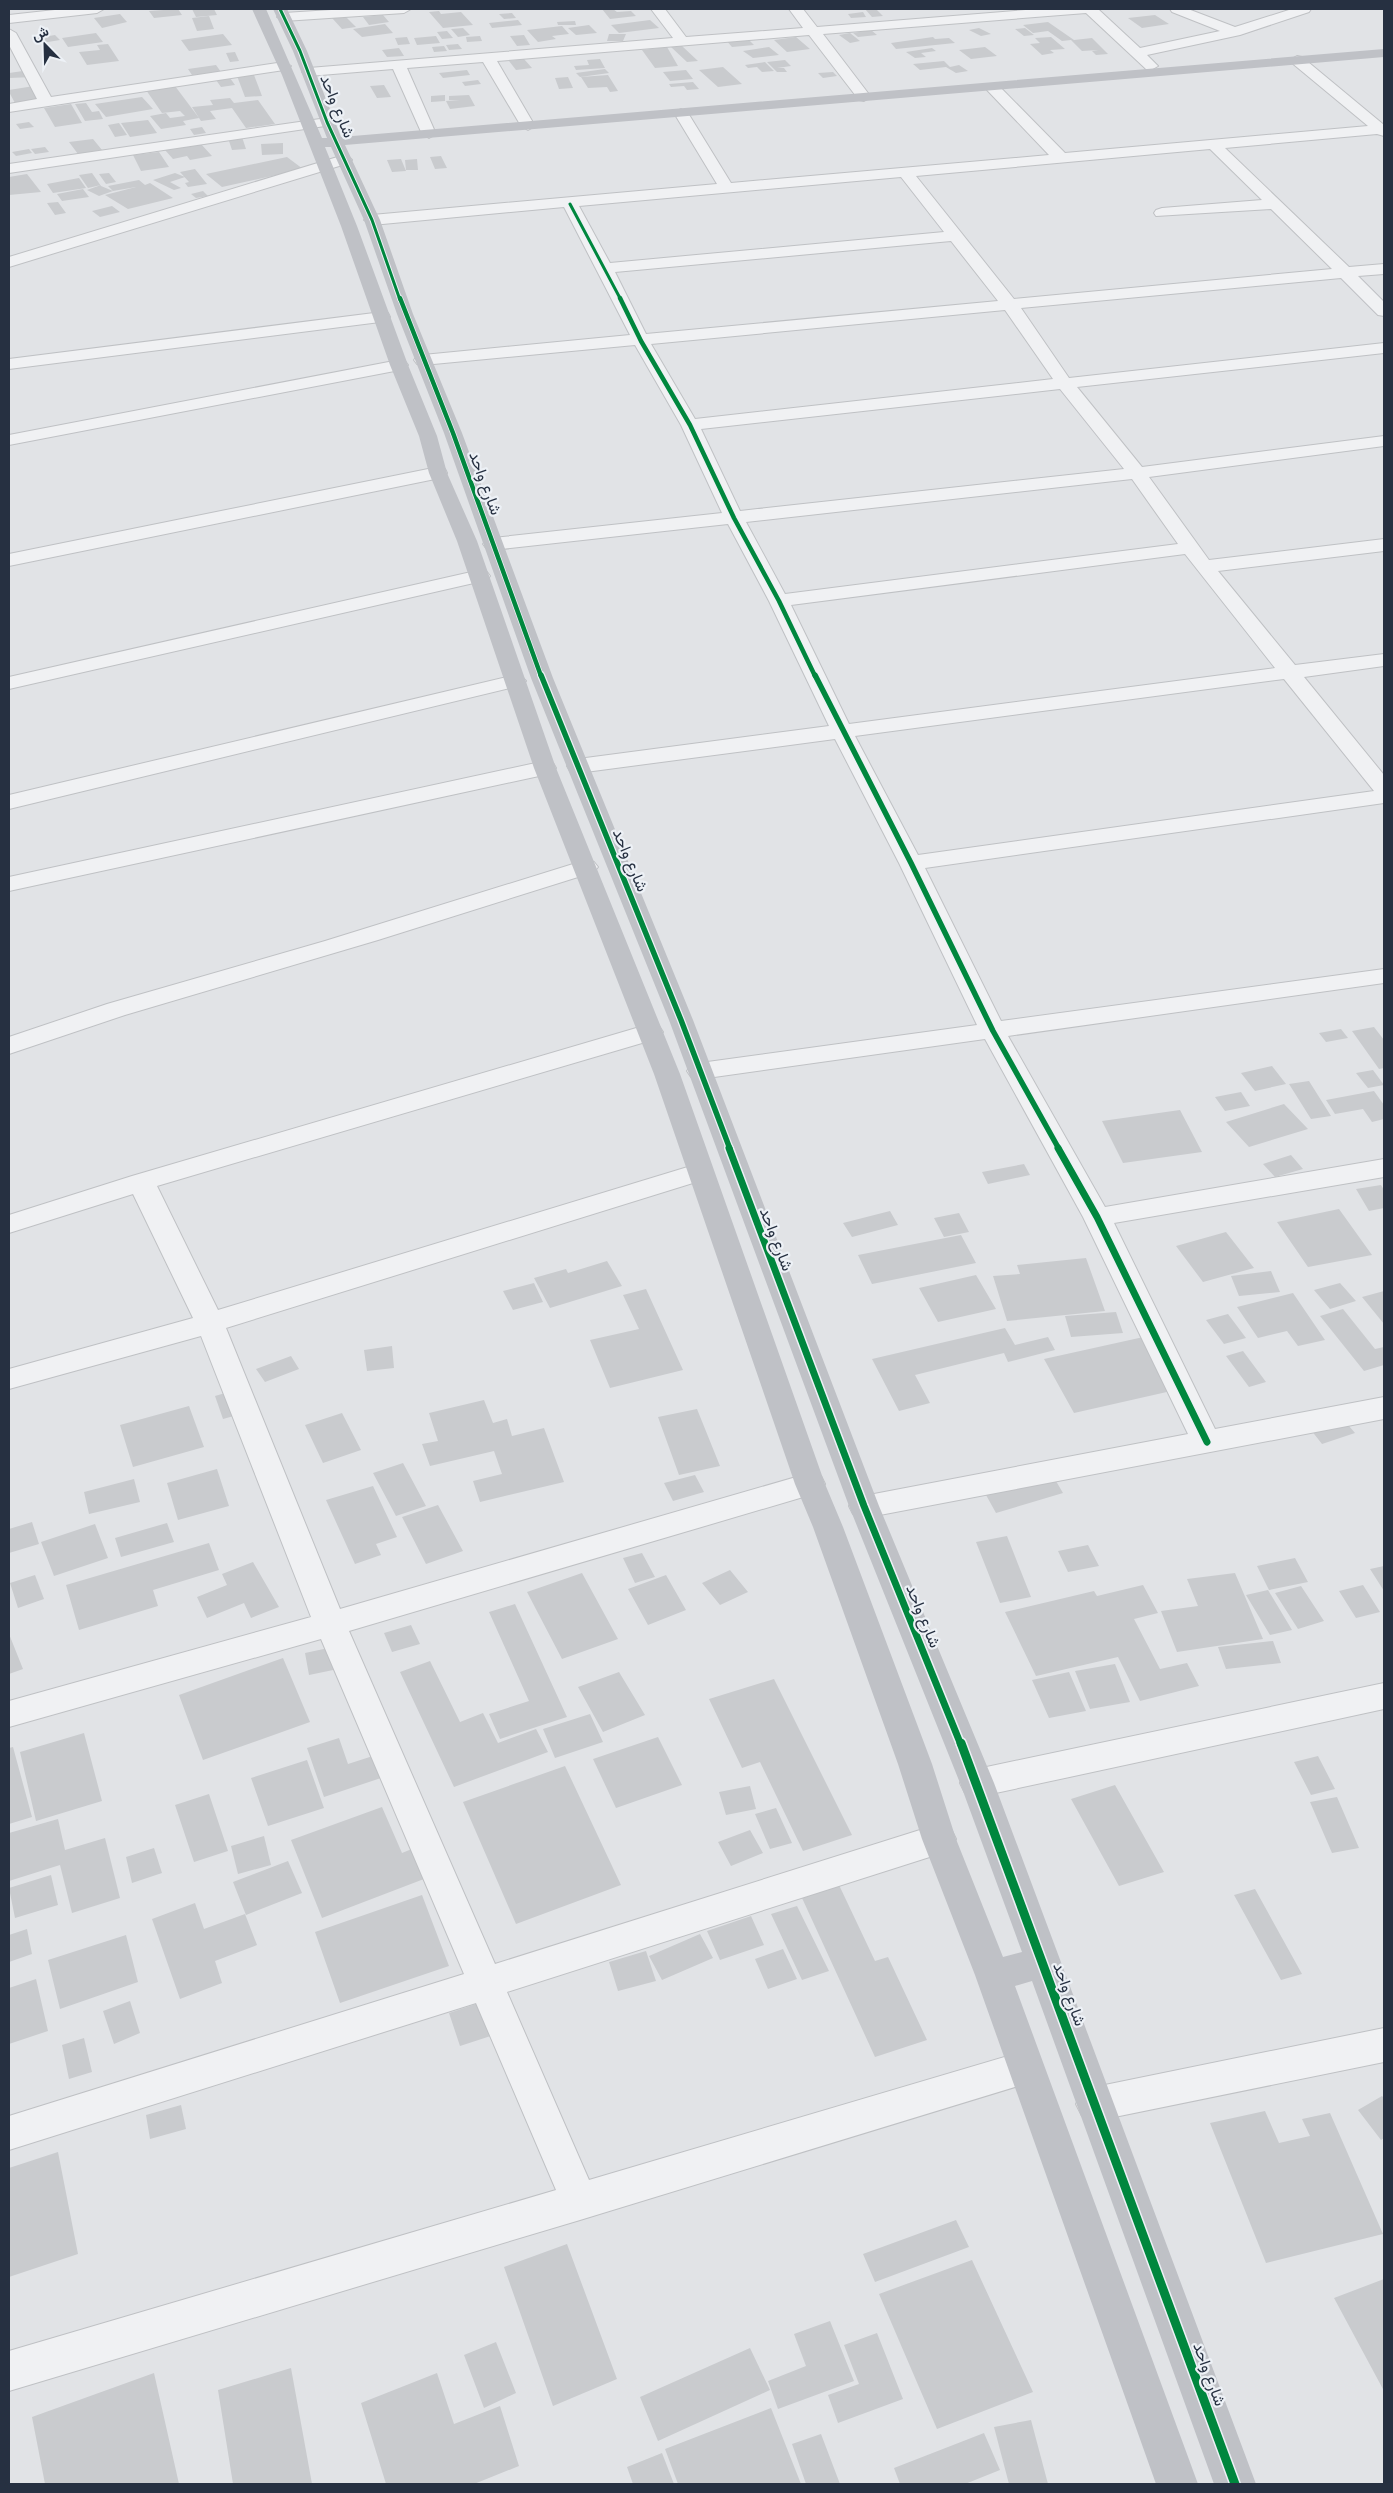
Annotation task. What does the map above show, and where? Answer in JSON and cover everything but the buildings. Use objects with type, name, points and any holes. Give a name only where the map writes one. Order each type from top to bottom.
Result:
[{"type":"street","points":[[9,19],[97,9]]},
{"type":"street","points":[[274,12],[404,9]]},
{"type":"street","points":[[658,9],[683,42]]},
{"type":"street","points":[[796,9],[864,98]]},
{"type":"street","points":[[9,108],[297,69],[488,58],[1084,9]]},
{"type":"street","points":[[1090,9],[1158,72]]},
{"type":"street","points":[[1177,9],[1235,32]]},
{"type":"street","points":[[1137,53],[1235,32],[1297,10]]},
{"type":"street","name":"شارع واحد","points":[[274,12],[326,143],[349,226],[382,317],[411,363]]},
{"type":"street","points":[[9,33],[46,102]]},
{"type":"street","points":[[9,169],[1384,53]]},
{"type":"street","points":[[488,58],[528,126]]},
{"type":"street","points":[[1297,60],[1383,130]]},
{"type":"street","points":[[398,64],[429,134]]},
{"type":"street","points":[[992,87],[1062,158]]},
{"type":"street","points":[[681,113],[727,190]]},
{"type":"street","points":[[372,220],[570,204],[1212,144],[1383,130]]},
{"type":"street","points":[[9,262],[326,143]]},
{"type":"street","name":"شارع واحد","points":[[326,143],[372,220],[411,363],[441,435],[493,544],[542,678],[642,920],[864,1506],[977,1783],[1235,2484]]},
{"type":"street","points":[[1212,144],[1384,311]]},
{"type":"street","points":[[906,173],[1009,304],[1065,384],[1137,474],[1204,567],[1384,789]]},
{"type":"street","points":[[570,204],[605,268],[640,341],[690,425],[734,518],[779,601],[842,731],[911,863],[993,1032],[1097,1217],[1207,1442]]},
{"type":"street","points":[[1162,213],[1274,204]]},
{"type":"street","points":[[605,268],[956,236]]},
{"type":"street","points":[[9,440],[411,363],[1384,268]]},
{"type":"street","points":[[9,364],[382,317]]},
{"type":"street","points":[[690,425],[1384,348]]},
{"type":"street","name":"شارع واحد","points":[[441,435],[438,474],[480,576],[545,768],[667,1074],[810,1484],[828,1526],[912,1755],[939,1839],[993,1975],[1025,2068],[1177,2484]]},
{"type":"street","points":[[493,544],[1137,474],[1384,441]]},
{"type":"street","points":[[9,560],[438,474]]},
{"type":"street","points":[[1204,567],[1384,545]]},
{"type":"street","points":[[779,601],[1190,548]]},
{"type":"street","points":[[9,683],[480,576]]},
{"type":"street","points":[[578,766],[1384,660]]},
{"type":"street","points":[[9,802],[515,681]]},
{"type":"street","points":[[9,884],[545,768]]},
{"type":"street","points":[[911,863],[1384,796]]},
{"type":"street","points":[[9,1046],[87,1018],[196,984],[298,957],[586,867]]},
{"type":"street","points":[[608,925],[642,920]]},
{"type":"street","points":[[700,1071],[993,1032],[1384,976]]},
{"type":"street","points":[[9,1224],[141,1182],[650,1032]]},
{"type":"street","points":[[1097,1217],[1384,1168]]},
{"type":"street","points":[[9,1380],[210,1323],[700,1172]]},
{"type":"street","points":[[141,1182],[210,1323],[330,1624],[484,1984],[580,2202]]},
{"type":"street","points":[[864,1506],[1384,1408]]},
{"type":"street","points":[[9,1714],[330,1624],[810,1484]]},
{"type":"street","points":[[977,1783],[1384,1696]]},
{"type":"street","points":[[9,2133],[939,1839]]},
{"type":"street","points":[[993,1975],[1043,1963]]},
{"type":"street","points":[[1095,2104],[1384,2045]]},
{"type":"street","points":[[9,2371],[1025,2068]]},
{"type":"cycle path","points":[[280,9],[300,51],[327,122],[372,220],[405,314],[453,433],[542,678],[681,1020],[864,1506],[977,1783],[1235,2484]]},
{"type":"cycle path","points":[[570,204],[605,268],[641,341],[690,425],[734,518],[779,601],[842,731],[911,863],[993,1031],[1097,1217],[1207,1442]]}]
